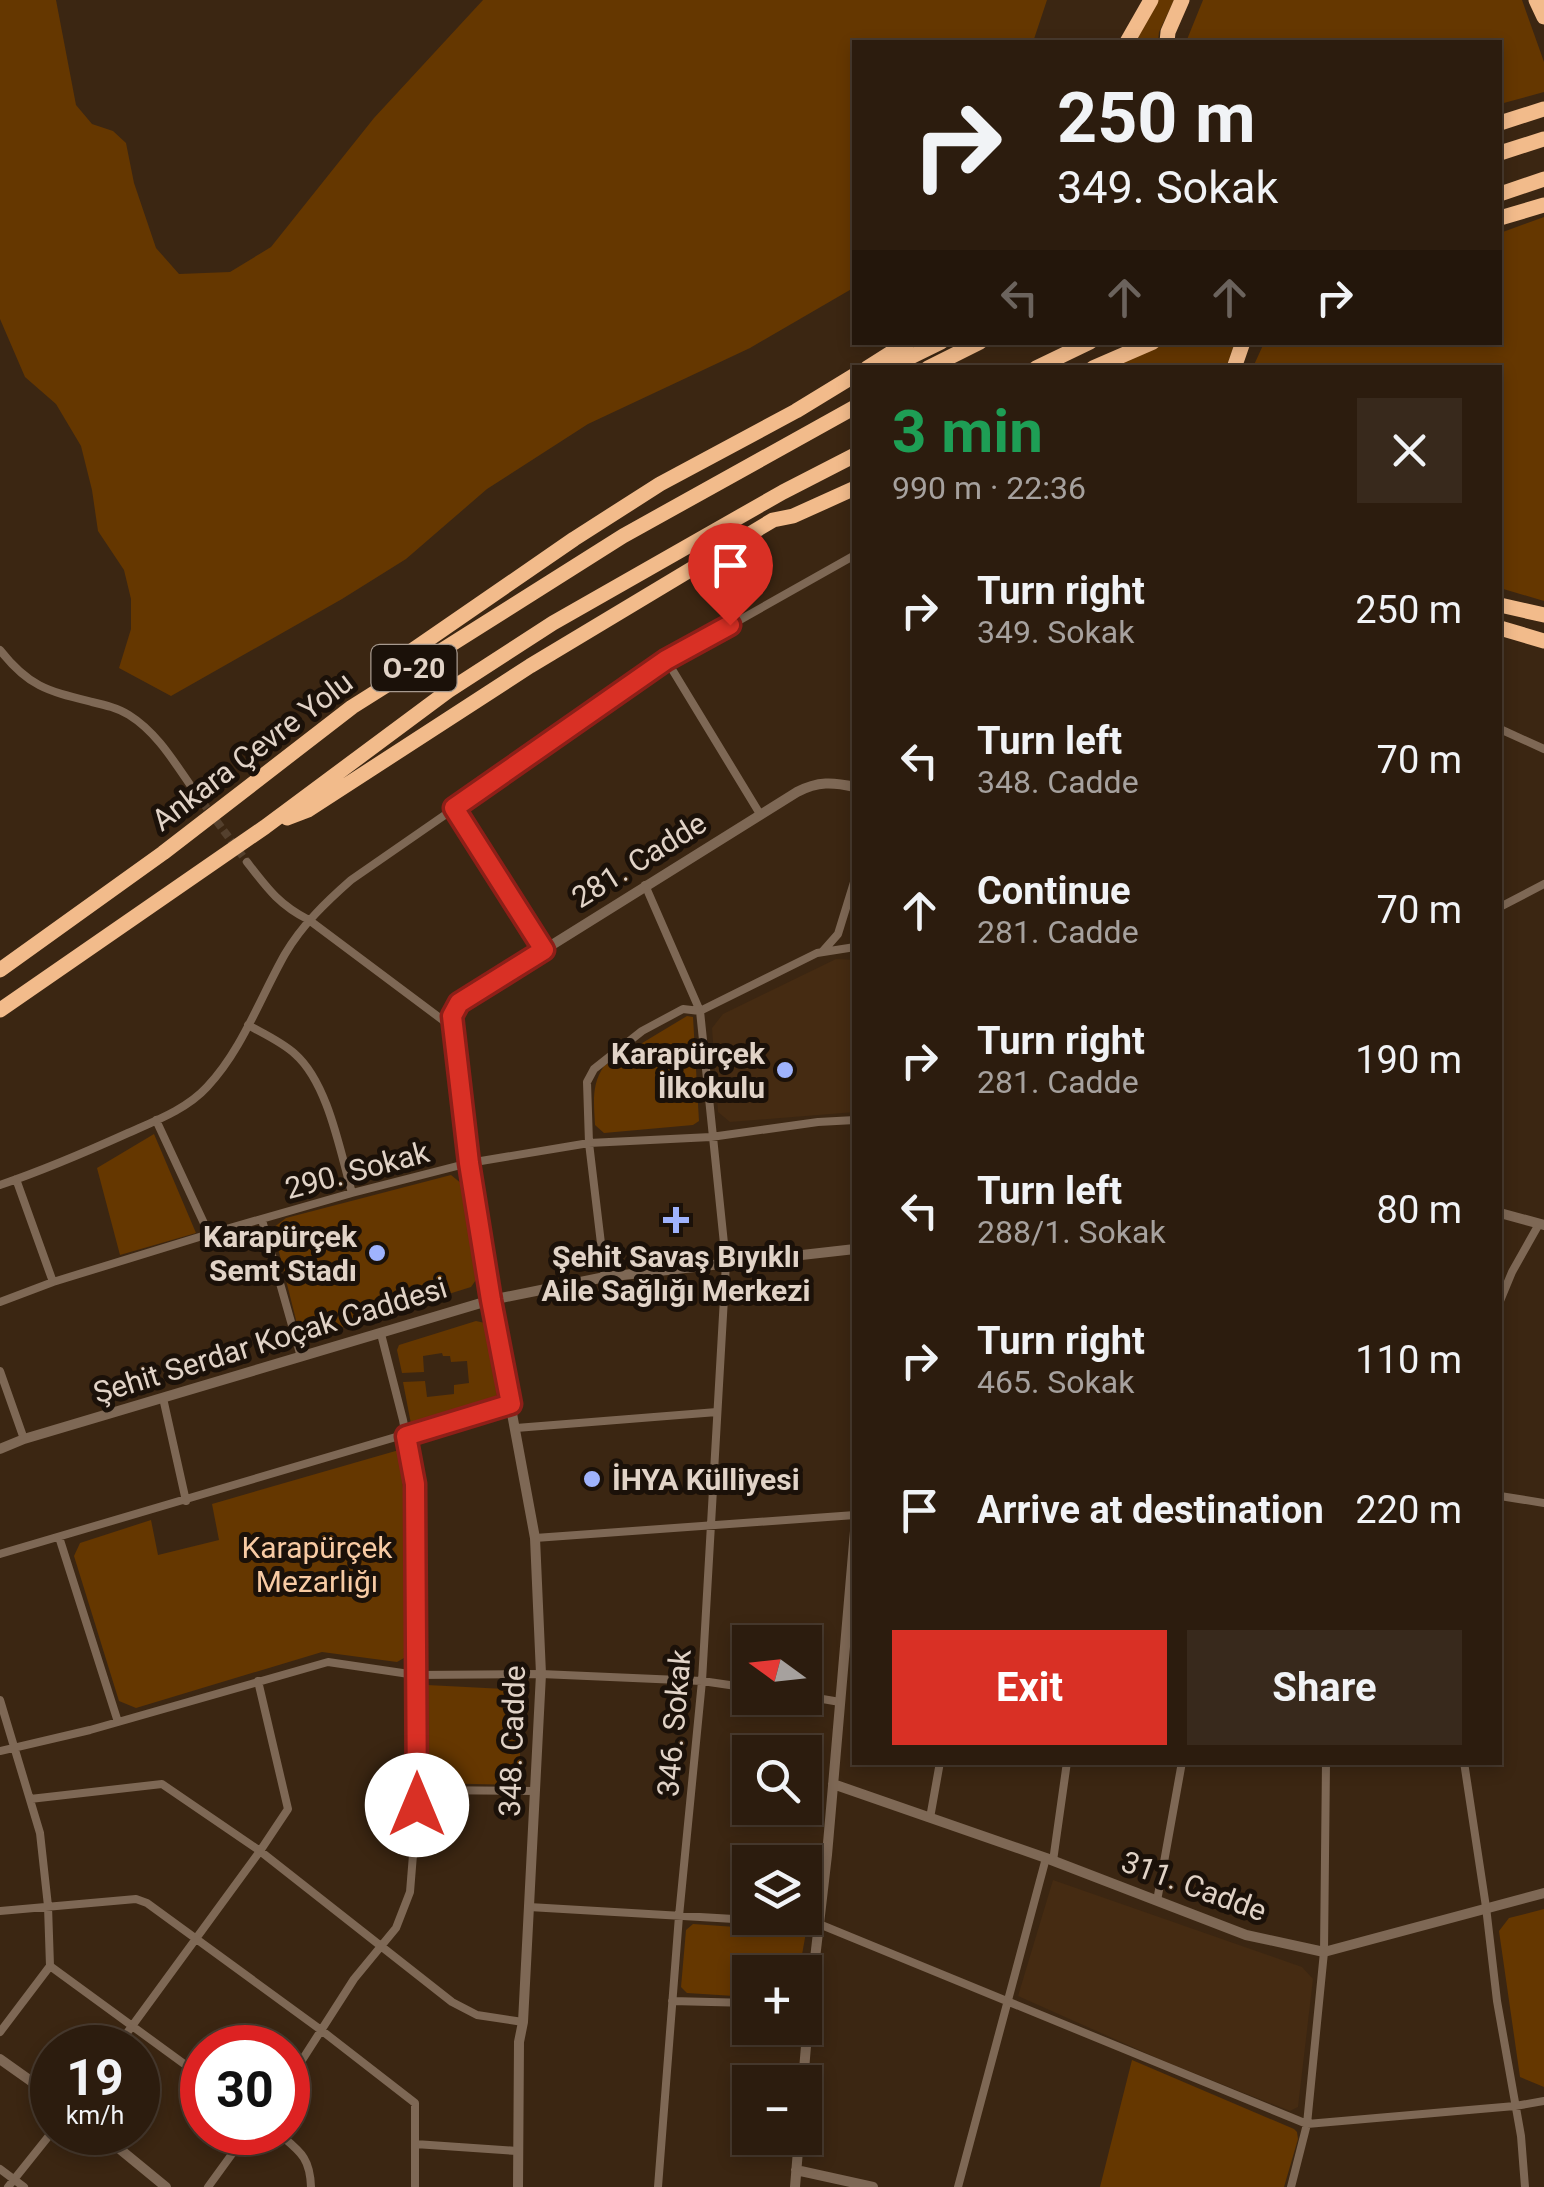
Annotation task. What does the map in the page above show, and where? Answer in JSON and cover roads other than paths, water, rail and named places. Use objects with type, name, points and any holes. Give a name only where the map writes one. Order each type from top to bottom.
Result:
[{"type":"highway","points":[[1128,40],[1152,0]]},
{"type":"highway","points":[[1166,40],[1182,0]]},
{"type":"highway","points":[[1536,0],[1544,17]]},
{"type":"highway","points":[[1502,122],[1544,109]]},
{"type":"highway","points":[[1502,152],[1544,138]]},
{"type":"highway","points":[[1502,193],[1544,180]]},
{"type":"highway","points":[[1502,219],[1543,206]]},
{"type":"highway","points":[[872,365],[903,345]]},
{"type":"highway","points":[[894,365],[935,345]]},
{"type":"highway","points":[[934,365],[974,345]]},
{"type":"highway","points":[[1042,365],[1084,345]]},
{"type":"highway","points":[[1100,365],[1145,345]]},
{"type":"highway","points":[[796,411],[852,377]]},
{"type":"highway","points":[[352,706],[413,650],[574,539],[660,484],[852,384]]},
{"type":"highway","name":"Ankara Çevre Yolu","points":[[0,970],[163,853],[352,706],[623,536],[852,408]]},
{"type":"highway","name":"O-20","points":[[0,1010],[265,827],[448,691],[552,623],[783,492],[852,458]]},
{"type":"highway","points":[[265,827],[308,810],[530,666],[773,520],[852,480]]},
{"type":"highway","points":[[773,520],[792,516],[852,489]]},
{"type":"highway","points":[[1502,604],[1544,615]]},
{"type":"highway","points":[[1502,629],[1544,642]]},
{"type":"street","points":[[0,1185],[156,1120],[206,1089],[248,1025],[287,951],[309,920],[351,880],[666,660],[852,556]]},
{"type":"street","points":[[0,650],[13,667],[37,685],[130,716],[157,740],[194,792]]},
{"type":"street","points":[[666,660],[760,814]]},
{"type":"street","points":[[1502,730],[1544,749]]},
{"type":"street","name":"281. Cadde","points":[[452,1026],[459,1003],[760,814],[809,786],[830,782],[852,787]]},
{"type":"street","points":[[454,808],[544,950]]},
{"type":"street","points":[[248,862],[290,911],[309,920],[452,1026],[491,1300]]},
{"type":"street","points":[[1502,906],[1544,884]]},
{"type":"street","name":"346. Sokak","points":[[645,885],[700,1011],[726,1263],[702,1681],[658,2187]]},
{"type":"street","points":[[823,951],[840,931],[852,889]]},
{"type":"street","points":[[840,931],[852,943]]},
{"type":"street","points":[[606,1278],[589,1144],[587,1082],[594,1069],[642,1031],[683,1010],[700,1011],[823,951],[852,946]]},
{"type":"street","points":[[248,1025],[286,1047],[308,1068],[326,1106],[352,1192]]},
{"type":"street","points":[[156,1120],[210,1234]]},
{"type":"street","name":"290. Sokak","points":[[0,1302],[210,1234],[469,1163],[589,1144],[712,1137],[852,1120]]},
{"type":"street","points":[[16,1179],[53,1282]]},
{"type":"street","points":[[1502,1214],[1541,1225],[1512,1272],[1502,1297]]},
{"type":"street","points":[[262,1220],[301,1358]]},
{"type":"street","name":"Şehit Serdar Koçak Caddesi","points":[[0,1449],[491,1300],[606,1278],[852,1249]]},
{"type":"street","name":"348. Cadde","points":[[491,1300],[535,1538],[541,1674],[523,2022],[518,2042],[518,2187]]},
{"type":"street","points":[[310,2047],[354,1979],[396,1928],[410,1892],[416,1790],[415,1484],[382,1334]]},
{"type":"street","points":[[0,1371],[24,1439]]},
{"type":"street","points":[[163,1398],[186,1501]]},
{"type":"street","points":[[0,1554],[511,1404]]},
{"type":"street","points":[[516,1428],[717,1412]]},
{"type":"street","points":[[1502,1496],[1544,1504]]},
{"type":"street","points":[[535,1538],[852,1515]]},
{"type":"street","points":[[59,1537],[118,1722]]},
{"type":"street","points":[[822,1894],[852,1593]]},
{"type":"street","points":[[0,1752],[328,1662],[416,1675],[541,1674],[732,1685]]},
{"type":"street","points":[[133,2025],[288,1809],[258,1681]]},
{"type":"street","points":[[822,1699],[840,1702]]},
{"type":"street","points":[[0,1700],[40,1833],[50,1966],[0,2032]]},
{"type":"street","points":[[930,1818],[939,1765]]},
{"type":"street","points":[[958,2187],[1050,1860],[1066,1765]]},
{"type":"street","points":[[1157,1901],[1181,1765]]},
{"type":"street","points":[[1291,2187],[1307,2124],[1324,1952],[1326,1765]]},
{"type":"street","points":[[1464,1765],[1526,2187]]},
{"type":"street","points":[[30,1798],[162,1784],[260,1851],[452,2002],[477,2016],[523,2022]]},
{"type":"street","name":"311. Cadde","points":[[833,1784],[1050,1860],[1246,1935],[1324,1952],[1544,1893]]},
{"type":"street","points":[[416,1790],[535,1792]]},
{"type":"street","points":[[0,1911],[136,1899],[147,1902],[414,2103],[415,2187]]},
{"type":"street","points":[[529,1907],[732,1919]]},
{"type":"street","points":[[822,1925],[1307,2124],[1544,2101]]},
{"type":"street","points":[[50,1966],[129,2025]]},
{"type":"street","points":[[672,2001],[732,2003]]},
{"type":"street","points":[[0,2058],[30,2080]]},
{"type":"street","points":[[415,2144],[518,2151]]},
{"type":"street","points":[[12,2184],[34,2155]]},
{"type":"street","points":[[127,2155],[166,2187]]},
{"type":"street","points":[[208,2187],[231,2155]]},
{"type":"street","points":[[302,2155],[310,2170],[311,2187]]},
{"type":"street","points":[[795,2187],[797,2155]]},
{"type":"street","points":[[0,2169],[12,2184],[24,2187]]},
{"type":"street","points":[[796,2170],[872,2187]]},
{"type":"tunnel","points":[[195,792],[247,862]]},
{"type":"place","name":"Karapürçek İlkokulu","points":[[785,1070]]},
{"type":"place","name":"Şehit Savaş Bıyıklı Aile Sağlığı Merkezi","points":[[676,1220]]},
{"type":"place","name":"Karapürçek Semt Stadı","points":[[377,1253]]},
{"type":"place","name":"İHYA Külliyesi","points":[[592,1479]]},
{"type":"park label","name":"Karapürçek Mezarlığı","points":[[317,1564]]}]
